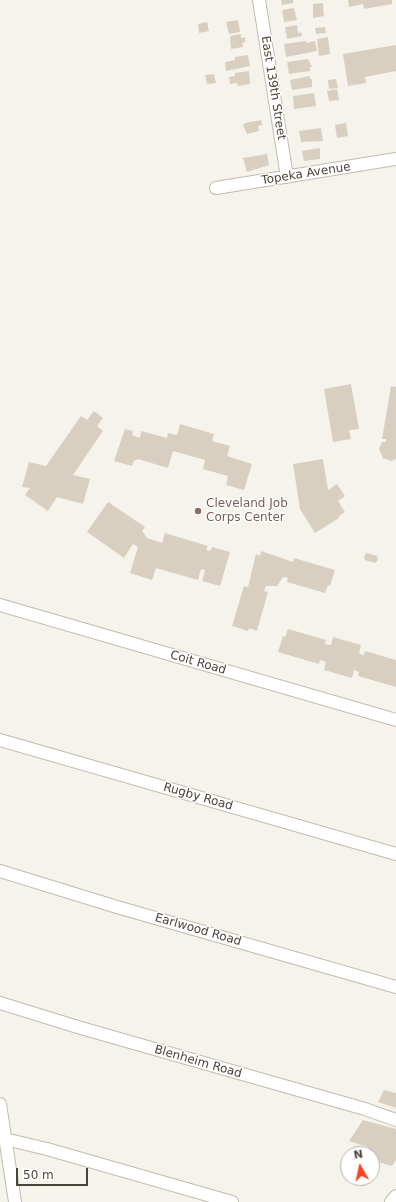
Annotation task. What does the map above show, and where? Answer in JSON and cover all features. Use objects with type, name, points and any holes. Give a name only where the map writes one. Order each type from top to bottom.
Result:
[{"type":"street","name":"East 139th Street","points":[[259,0],[287,177]]},
{"type":"street","name":"Topeka Avenue","points":[[216,188],[396,159]]},
{"type":"street","name":"Coit Road","points":[[0,605],[396,720]]},
{"type":"street","name":"Rugby Road","points":[[0,740],[396,854]]},
{"type":"street","name":"Earlwood Road","points":[[0,872],[396,987]]},
{"type":"street","name":"Blenheim Road","points":[[0,1003],[75,1027],[365,1109],[396,1120]]},
{"type":"street","points":[[0,1104],[16,1202]]},
{"type":"street","points":[[5,1139],[47,1149],[232,1202]]},
{"type":"street","points":[[391,1202],[396,1196]]},
{"type":"building","points":[[281,0],[293,0],[293,3],[282,5]]},
{"type":"building","points":[[348,0],[392,0],[392,4],[364,9],[363,4],[349,7]]},
{"type":"building","points":[[323,3],[324,16],[313,18],[313,4]]},
{"type":"building","points":[[294,8],[297,20],[284,22],[282,10]]},
{"type":"building","points":[[238,20],[240,32],[229,34],[226,22]]},
{"type":"building","points":[[207,22],[209,31],[199,33],[198,24]]},
{"type":"building","points":[[297,25],[298,33],[301,32],[302,36],[287,39],[285,27]]},
{"type":"building","points":[[325,27],[326,33],[316,34],[315,28]]},
{"type":"building","points":[[241,34],[241,38],[245,37],[245,42],[242,43],[243,47],[231,49],[230,36]]},
{"type":"building","points":[[328,37],[330,54],[319,56],[317,39]]},
{"type":"building","points":[[306,41],[306,43],[315,41],[317,51],[286,57],[284,44]]},
{"type":"building","points":[[396,45],[396,71],[365,77],[366,83],[348,86],[343,54]]},
{"type":"building","points":[[248,55],[250,66],[226,71],[225,62],[235,60],[235,57]]},
{"type":"building","points":[[308,59],[312,67],[310,67],[310,71],[289,74],[287,62]]},
{"type":"building","points":[[249,71],[250,84],[238,86],[237,83],[230,84],[229,77],[235,76],[235,73]]},
{"type":"building","points":[[214,74],[216,83],[207,84],[205,75]]},
{"type":"building","points":[[310,76],[310,79],[312,79],[312,87],[292,90],[290,80]]},
{"type":"building","points":[[336,79],[338,88],[329,89],[328,80]]},
{"type":"building","points":[[337,89],[339,100],[329,101],[327,91]]},
{"type":"building","points":[[314,93],[316,106],[294,109],[293,96]]},
{"type":"building","points":[[261,120],[262,125],[258,126],[259,131],[247,134],[243,125],[245,123]]},
{"type":"building","points":[[346,123],[348,136],[337,138],[335,125]]},
{"type":"building","points":[[321,128],[323,141],[301,142],[299,131]]},
{"type":"building","points":[[320,148],[320,159],[304,161],[302,151]]},
{"type":"building","points":[[267,154],[269,165],[247,172],[243,158]]},
{"type":"building","points":[[351,384],[359,429],[349,430],[351,439],[333,442],[324,389]]},
{"type":"building","points":[[391,386],[396,387],[396,459],[391,461],[383,458],[379,449],[382,442],[386,442],[386,439],[382,439]]},
{"type":"building","points":[[94,411],[103,418],[97,426],[103,431],[73,475],[90,479],[83,504],[57,497],[48,511],[25,495],[30,488],[22,487],[29,462],[46,466],[81,416],[87,420]]},
{"type":"building","points":[[180,424],[214,434],[212,441],[230,446],[227,456],[252,464],[244,490],[226,485],[228,476],[203,469],[205,460],[173,451],[168,468],[138,459],[134,461],[132,466],[114,461],[125,429],[133,431],[132,435],[140,438],[141,431],[167,438],[168,433],[177,435]]},
{"type":"building","points":[[323,459],[328,490],[337,484],[345,496],[338,501],[345,512],[338,517],[339,518],[315,533],[300,509],[293,464]]},
{"type":"building","points":[[108,502],[145,527],[142,531],[147,538],[162,543],[165,533],[208,546],[206,550],[210,551],[212,547],[230,552],[220,586],[202,581],[205,570],[201,569],[198,580],[156,568],[152,580],[130,573],[138,547],[133,544],[124,558],[87,532]]},
{"type":"building","points":[[261,551],[293,562],[294,558],[335,570],[330,586],[328,585],[325,593],[287,582],[288,578],[283,577],[277,586],[266,586],[264,591],[268,592],[257,631],[249,628],[248,631],[232,626],[244,586],[248,587],[256,554],[260,556]]},
{"type":"building","points":[[367,553],[377,556],[378,560],[375,563],[365,560],[364,556]]},
{"type":"building","points":[[288,629],[326,640],[325,644],[331,645],[333,637],[361,645],[359,654],[364,655],[365,651],[396,660],[396,687],[358,676],[359,672],[354,670],[352,678],[324,670],[326,662],[320,660],[319,664],[278,652],[283,636],[285,637]]},
{"type":"building","points":[[384,1090],[396,1093],[396,1108],[378,1102]]},
{"type":"building","points":[[363,1120],[396,1129],[396,1160],[392,1166],[380,1162],[380,1146],[365,1146],[349,1141]]},
{"type":"place","name":"Cleveland Job Corps Center","points":[[198,511]]}]
